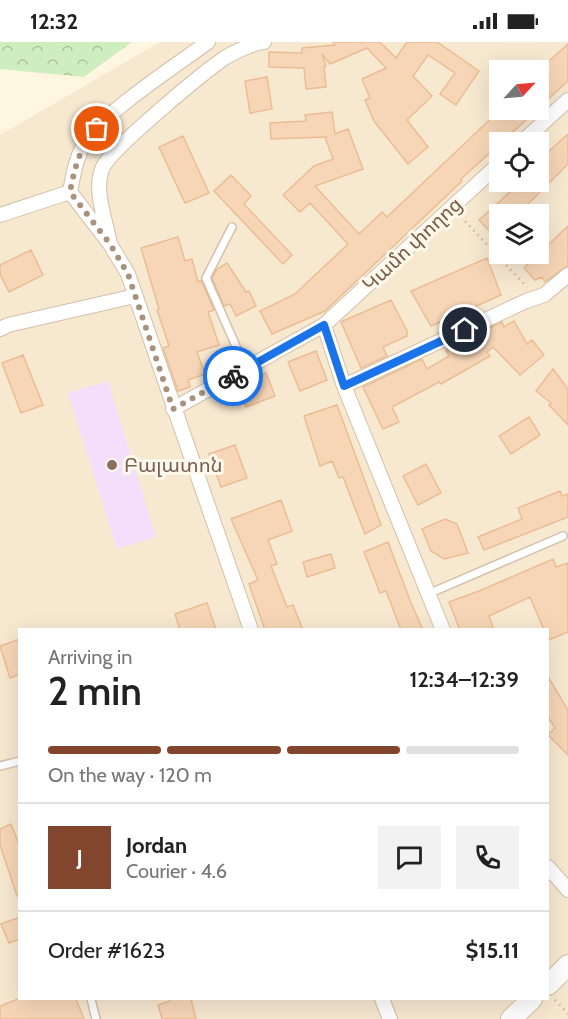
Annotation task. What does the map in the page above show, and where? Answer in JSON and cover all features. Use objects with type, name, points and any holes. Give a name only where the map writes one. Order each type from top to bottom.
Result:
[{"type":"main road","points":[[549,984],[568,965]]},
{"type":"main road","points":[[511,1019],[531,1000]]},
{"type":"street","points":[[208,42],[108,117],[86,141],[77,158],[70,192],[110,244],[128,274],[250,628]]},
{"type":"street","points":[[110,244],[99,186],[103,166],[139,129],[226,57],[257,42],[264,42]]},
{"type":"street","points":[[533,132],[568,100]]},
{"type":"street","name":"Կամո փողոց","points":[[173,409],[324,325],[489,173]]},
{"type":"street","points":[[0,215],[70,192]]},
{"type":"street","points":[[344,386],[526,301],[538,298],[568,275]]},
{"type":"street","points":[[0,329],[8,325],[135,296]]},
{"type":"street","points":[[324,325],[344,386],[441,628]]},
{"type":"street","points":[[549,868],[568,890]]},
{"type":"street","points":[[382,1000],[390,1019]]},
{"type":"lane","points":[[232,226],[206,278],[246,369]]},
{"type":"lane","points":[[428,594],[563,536]]},
{"type":"lane","points":[[0,766],[18,762]]},
{"type":"lane","points":[[91,1000],[96,1019]]},
{"type":"path","points":[[452,207],[538,298]]},
{"type":"path","points":[[549,993],[568,1014]]},
{"type":"shaded area","points":[[160,42],[568,42],[568,1019],[0,1019],[0,135]]},
{"type":"shaded area","name":"Բալատոն","points":[[108,381],[156,537],[117,549],[68,393]]},
{"type":"green space","points":[[0,42],[132,42],[84,77],[0,69]]},
{"type":"building","points":[[333,42],[380,42],[396,58],[407,42],[437,42],[479,71],[456,105],[440,94],[455,73],[428,55],[413,76],[432,96],[407,120],[428,147],[408,164],[374,121],[365,100],[370,98],[362,79],[386,68],[367,48],[330,64],[322,54],[326,66],[324,67],[326,87],[306,89],[304,68],[269,67],[269,52],[302,53],[302,48],[335,45]]},
{"type":"building","points":[[568,44],[568,81],[549,98],[549,61]]},
{"type":"building","points":[[267,77],[272,109],[250,113],[245,81]]},
{"type":"building","points":[[332,112],[335,134],[348,129],[363,169],[315,186],[359,234],[382,212],[387,217],[489,120],[526,120],[513,132],[489,132],[489,154],[325,311],[272,334],[260,311],[295,294],[348,244],[310,203],[300,212],[283,195],[314,166],[333,159],[325,137],[271,139],[270,123],[306,121],[305,115]]},
{"type":"building","points":[[568,134],[568,164],[549,183],[549,151]]},
{"type":"building","points":[[183,136],[209,193],[185,203],[159,147]]},
{"type":"building","points":[[231,175],[251,196],[244,204],[292,255],[283,264],[214,191]]},
{"type":"building","points":[[510,192],[540,192],[528,204],[497,204]]},
{"type":"building","points":[[489,211],[489,230],[479,220]]},
{"type":"building","points":[[568,226],[568,265],[545,282],[542,277],[535,280],[524,268],[528,264],[549,264],[549,244]]},
{"type":"building","points":[[178,237],[185,261],[192,259],[198,282],[201,280],[214,310],[208,312],[219,345],[197,352],[205,374],[188,380],[190,387],[178,391],[163,348],[169,346],[141,248]]},
{"type":"building","points":[[31,250],[43,275],[9,292],[0,274],[0,265]]},
{"type":"building","points":[[487,258],[501,295],[431,326],[411,291]]},
{"type":"building","points":[[227,263],[246,292],[249,291],[256,306],[236,316],[230,304],[224,306],[212,278],[217,269]]},
{"type":"building","points":[[391,300],[407,331],[407,336],[383,347],[387,356],[361,368],[341,322]]},
{"type":"building","points":[[514,321],[527,344],[532,340],[544,355],[520,375],[493,347],[487,352],[490,356],[441,384],[439,382],[392,407],[399,422],[383,429],[363,387],[422,359],[427,369],[449,356],[446,350],[464,340],[502,322],[504,327]]},
{"type":"building","points":[[316,351],[327,380],[300,391],[288,362]]},
{"type":"building","points":[[23,355],[43,405],[21,413],[2,363]]},
{"type":"building","points":[[553,369],[568,389],[568,425],[549,405],[551,403],[536,391]]},
{"type":"building","points":[[266,373],[275,396],[246,407],[237,385]]},
{"type":"building","points":[[337,405],[381,525],[365,534],[343,477],[339,478],[332,461],[320,466],[304,416]]},
{"type":"building","points":[[529,417],[540,435],[511,454],[499,436]]},
{"type":"building","points":[[235,445],[247,478],[221,487],[209,454]]},
{"type":"building","points":[[426,464],[441,493],[418,505],[403,476]]},
{"type":"building","points":[[560,491],[562,496],[568,494],[568,517],[484,550],[478,537],[522,519],[518,508]]},
{"type":"building","points":[[281,500],[292,531],[268,540],[277,564],[271,566],[287,607],[293,605],[302,628],[264,628],[249,584],[258,580],[231,519]]},
{"type":"building","points":[[445,519],[457,524],[468,553],[444,559],[431,551],[422,529]]},
{"type":"building","points":[[388,542],[422,628],[400,628],[386,591],[380,593],[364,552]]},
{"type":"building","points":[[331,554],[335,568],[307,577],[303,562]]},
{"type":"building","points":[[553,559],[556,567],[568,563],[568,632],[549,640],[549,628],[543,628],[530,597],[489,616],[493,628],[459,628],[449,602]]},
{"type":"building","points":[[207,603],[215,628],[179,628],[175,614]]},
{"type":"building","points":[[18,640],[18,675],[10,678],[0,646]]},
{"type":"building","points":[[549,679],[568,710],[568,755],[549,736],[555,728],[549,719]]},
{"type":"building","points":[[11,824],[18,842],[18,896],[0,845],[0,829]]},
{"type":"building","points":[[18,918],[18,940],[9,943],[1,924]]},
{"type":"building","points":[[18,999],[76,1000],[84,1019],[0,1019],[0,1006]]},
{"type":"building","points":[[191,1000],[196,1019],[162,1019],[158,1005],[170,1001]]},
{"type":"way so far","points":[[97,129],[86,141],[77,158],[70,192],[110,244],[128,274],[173,409],[233,376]]},
{"type":"place","name":"Բալատոն","points":[[112,465]]},
{"type":"route","points":[[233,376],[324,325],[344,386],[465,330]]}]
